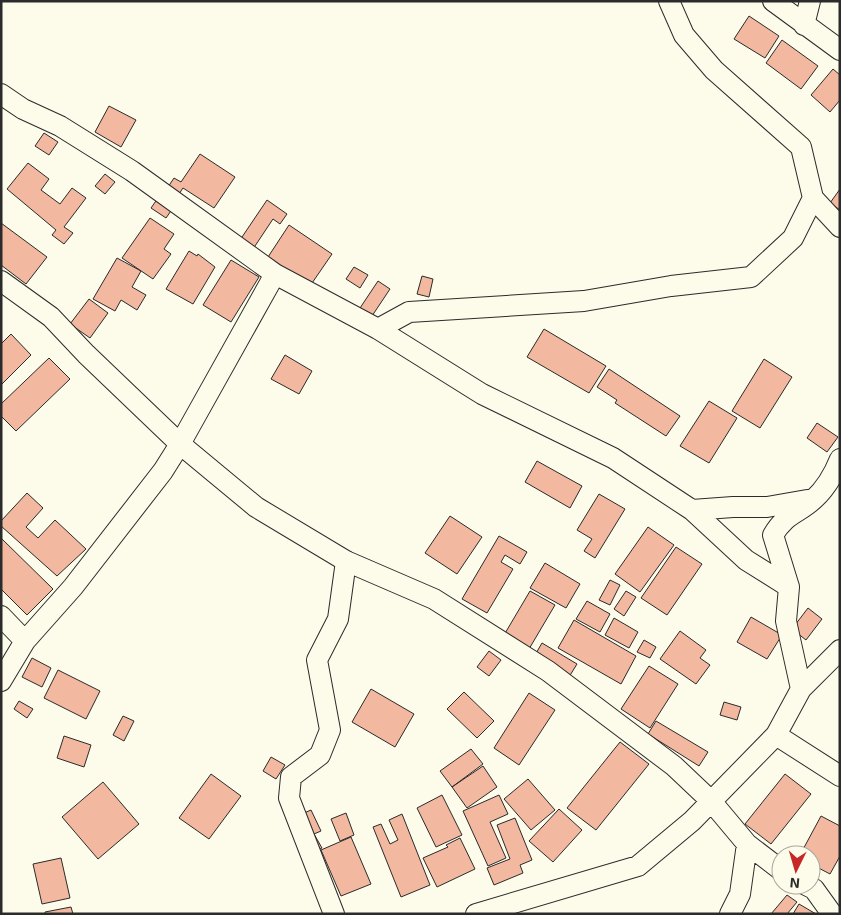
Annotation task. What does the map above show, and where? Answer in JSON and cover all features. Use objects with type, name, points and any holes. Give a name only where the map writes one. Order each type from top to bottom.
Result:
[{"type":"street","points":[[669,1],[684,35],[714,70],[801,147],[813,198],[840,227]]},
{"type":"street","points":[[773,1],[840,50]]},
{"type":"street","points":[[804,25],[810,1]]},
{"type":"street","points":[[1,94],[23,109],[60,126],[132,171],[275,274],[378,329],[482,394],[613,458],[692,510],[746,560],[789,587]]},
{"type":"street","points":[[378,329],[409,312],[584,301],[671,286],[751,277],[793,238],[813,198]]},
{"type":"street","points":[[1,681],[25,641],[73,587],[163,471],[275,274]]},
{"type":"street","points":[[1,281],[51,317],[180,444],[256,507],[346,561],[434,599],[548,671],[674,766],[711,801],[747,844],[771,862]]},
{"type":"street","points":[[801,690],[786,621],[789,587],[773,535],[782,521],[814,499],[834,474],[840,459]]},
{"type":"street","points":[[692,510],[734,507],[767,508],[814,499],[840,489]]},
{"type":"street","points":[[334,914],[289,798],[291,777],[320,755],[330,730],[317,660],[338,619],[346,561]]},
{"type":"street","points":[[1,616],[25,641]]},
{"type":"street","points":[[476,914],[638,866],[692,821],[776,735],[801,690],[840,650]]},
{"type":"street","points":[[776,735],[840,776]]},
{"type":"street","points":[[730,914],[740,894],[747,844]]},
{"type":"street","points":[[818,895],[832,914]]},
{"type":"building","points":[[749,16],[779,36],[765,58],[734,39]]},
{"type":"building","points":[[782,40],[818,66],[801,89],[766,63]]},
{"type":"building","points":[[833,69],[840,75],[840,100],[830,112],[811,95]]},
{"type":"building","points":[[109,106],[136,120],[121,147],[95,132]]},
{"type":"building","points":[[44,133],[58,142],[49,155],[35,146]]},
{"type":"building","points":[[200,154],[235,177],[214,208],[183,188],[179,194],[168,187],[174,178],[181,182]]},
{"type":"building","points":[[28,163],[49,179],[41,190],[60,204],[72,188],[86,198],[64,227],[73,233],[64,244],[52,235],[56,230],[7,189]]},
{"type":"building","points":[[105,174],[115,182],[105,194],[95,186]]},
{"type":"building","points":[[840,189],[840,210],[830,203]]},
{"type":"building","points":[[158,198],[173,208],[166,218],[151,208]]},
{"type":"building","points":[[267,200],[287,214],[280,224],[273,219],[253,249],[240,240]]},
{"type":"building","points":[[150,218],[174,234],[164,249],[171,254],[153,279],[122,258]]},
{"type":"building","points":[[1,223],[47,257],[26,284],[1,265]]},
{"type":"building","points":[[289,225],[332,254],[310,286],[268,257]]},
{"type":"building","points":[[189,251],[197,256],[198,254],[215,267],[193,304],[166,289]]},
{"type":"building","points":[[117,258],[141,271],[132,287],[146,295],[137,310],[121,300],[115,311],[93,299]]},
{"type":"building","points":[[231,260],[259,277],[231,322],[203,305]]},
{"type":"building","points":[[354,267],[368,275],[360,288],[346,279]]},
{"type":"building","points":[[422,276],[433,279],[429,297],[417,294]]},
{"type":"building","points":[[378,281],[390,289],[372,316],[360,308]]},
{"type":"building","points":[[89,299],[108,313],[90,338],[70,324]]},
{"type":"building","points":[[544,329],[606,366],[589,393],[527,357]]},
{"type":"building","points":[[11,334],[31,355],[1,385],[1,344]]},
{"type":"building","points":[[285,355],[312,371],[299,394],[271,379]]},
{"type":"building","points":[[49,358],[70,379],[16,431],[1,416],[1,404]]},
{"type":"building","points":[[764,359],[792,377],[760,428],[732,411]]},
{"type":"building","points":[[609,369],[680,416],[666,436],[615,403],[617,400],[597,387]]},
{"type":"building","points":[[709,401],[737,418],[709,463],[680,446]]},
{"type":"building","points":[[817,423],[838,437],[827,452],[807,438]]},
{"type":"building","points":[[537,461],[582,486],[570,508],[525,482]]},
{"type":"building","points":[[27,493],[43,508],[26,527],[38,538],[55,520],[86,549],[57,576],[1,526],[1,521]]},
{"type":"building","points":[[599,494],[625,509],[595,558],[584,551],[592,539],[577,530]]},
{"type":"building","points":[[450,516],[482,537],[457,574],[425,553]]},
{"type":"building","points":[[648,527],[674,545],[640,592],[615,574]]},
{"type":"building","points":[[499,536],[527,552],[520,564],[505,555],[501,562],[513,569],[487,613],[462,599]]},
{"type":"building","points":[[1,538],[53,589],[27,615],[1,589]]},
{"type":"building","points":[[676,547],[702,564],[667,615],[641,598]]},
{"type":"building","points":[[545,563],[580,584],[566,608],[530,588]]},
{"type":"building","points":[[610,580],[620,585],[610,605],[599,600]]},
{"type":"building","points":[[530,591],[555,605],[529,649],[504,635]]},
{"type":"building","points":[[626,591],[636,597],[624,616],[614,609]]},
{"type":"building","points":[[587,601],[610,614],[600,632],[576,619]]},
{"type":"building","points":[[808,608],[822,619],[806,640],[792,629]]},
{"type":"building","points":[[751,617],[782,635],[767,659],[737,642]]},
{"type":"building","points":[[614,618],[638,632],[629,648],[605,635]]},
{"type":"building","points":[[574,620],[636,656],[621,684],[558,648]]},
{"type":"building","points":[[680,631],[706,650],[700,658],[710,665],[696,684],[660,659]]},
{"type":"building","points":[[644,640],[656,647],[650,658],[637,652]]},
{"type":"building","points":[[542,643],[577,664],[569,677],[535,655]]},
{"type":"building","points":[[489,651],[501,660],[489,676],[477,667]]},
{"type":"building","points":[[32,658],[51,668],[42,687],[22,677]]},
{"type":"building","points":[[649,666],[678,684],[650,728],[621,709]]},
{"type":"building","points":[[58,670],[100,691],[86,719],[44,698]]},
{"type":"building","points":[[371,689],[414,714],[395,747],[352,722]]},
{"type":"building","points":[[464,692],[494,721],[477,738],[447,709]]},
{"type":"building","points":[[529,693],[555,710],[519,765],[494,748]]},
{"type":"building","points":[[19,701],[33,709],[27,718],[14,709]]},
{"type":"building","points":[[724,702],[741,707],[737,720],[720,715]]},
{"type":"building","points":[[123,716],[134,721],[124,741],[113,735]]},
{"type":"building","points":[[656,721],[708,752],[699,766],[648,734]]},
{"type":"building","points":[[64,736],[91,745],[84,767],[57,758]]},
{"type":"building","points":[[620,742],[649,764],[596,830],[567,808]]},
{"type":"building","points":[[471,749],[483,764],[452,787],[440,771]]},
{"type":"building","points":[[271,757],[285,765],[276,779],[263,771]]},
{"type":"building","points":[[483,766],[497,787],[467,808],[452,787]]},
{"type":"building","points":[[211,774],[241,796],[209,839],[179,818]]},
{"type":"building","points":[[785,774],[811,794],[771,844],[745,824]]},
{"type":"building","points":[[528,779],[555,810],[531,830],[504,799]]},
{"type":"building","points":[[103,782],[139,824],[98,859],[62,817]]},
{"type":"building","points":[[442,795],[462,835],[436,847],[417,808]]},
{"type":"building","points":[[499,795],[508,814],[490,822],[506,858],[488,866],[463,811]]},
{"type":"building","points":[[559,809],[582,830],[553,862],[529,841]]},
{"type":"building","points":[[311,810],[321,831],[314,834],[322,848],[313,852],[297,816]]},
{"type":"building","points":[[346,813],[354,835],[340,841],[331,819]]},
{"type":"building","points":[[402,814],[430,885],[401,897],[373,827],[381,824],[390,844],[398,840],[389,820]]},
{"type":"building","points":[[821,816],[840,826],[840,856],[830,874],[821,869],[821,845],[805,845]]},
{"type":"building","points":[[515,818],[532,860],[520,865],[523,873],[494,885],[487,868],[510,859],[497,825]]},
{"type":"building","points":[[351,837],[371,884],[341,896],[321,850]]},
{"type":"building","points":[[460,838],[475,869],[437,887],[423,858],[448,847],[446,845]]},
{"type":"building","points":[[61,858],[70,898],[42,904],[33,864]]},
{"type":"building","points":[[787,895],[797,902],[787,914],[771,914]]},
{"type":"building","points":[[799,904],[816,914],[793,914]]},
{"type":"building","points":[[71,907],[73,914],[45,914],[45,912]]}]
